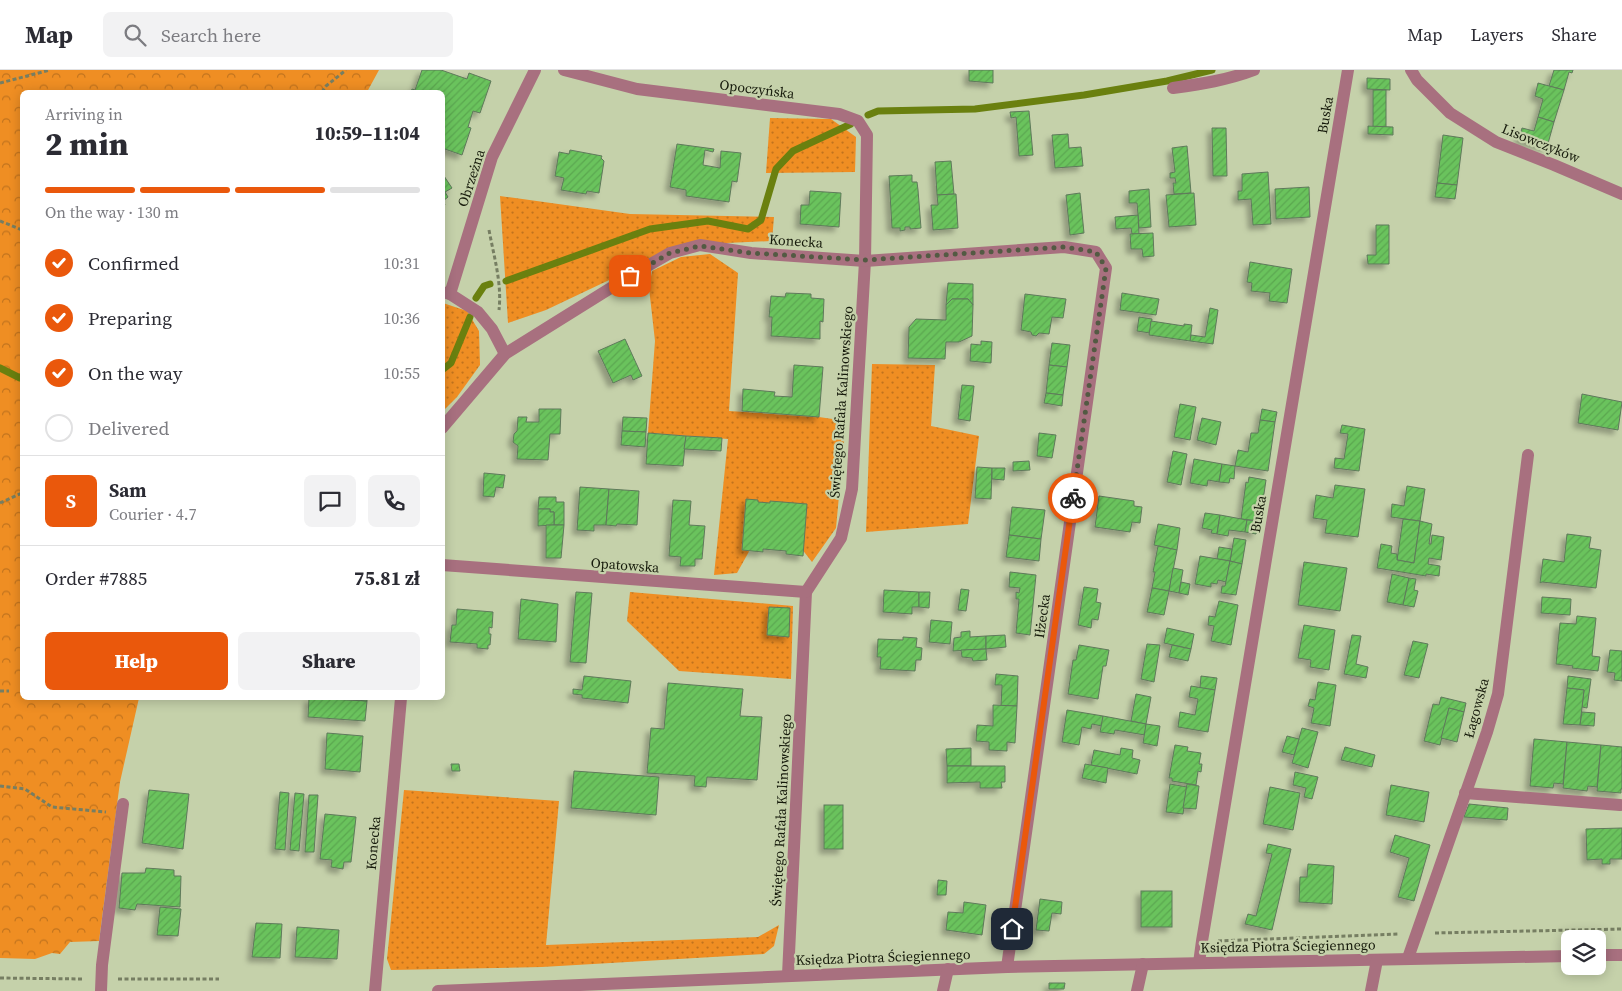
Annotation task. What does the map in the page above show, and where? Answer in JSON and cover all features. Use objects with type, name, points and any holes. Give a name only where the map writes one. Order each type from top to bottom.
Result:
[{"type":"street","name":"Obrzeżna","points":[[446,293],[492,157],[535,70]]},
{"type":"street","name":"Opoczyńska","points":[[564,70],[637,89],[839,114],[858,121]]},
{"type":"street","points":[[1173,88],[1235,78],[1254,70]]},
{"type":"street","name":"Buska","points":[[1199,963],[1348,70]]},
{"type":"street","name":"Lisowczyków","points":[[1411,70],[1417,80],[1450,113],[1496,142],[1554,164],[1622,194]]},
{"type":"street","name":"Świętego Rafała Kalinowskiego","points":[[788,975],[806,592],[841,538],[852,490],[865,260],[867,135],[858,121]]},
{"type":"street","name":"Konecka","points":[[445,425],[505,354],[670,253],[700,246],[751,253],[865,260],[1064,247],[1096,252],[1106,268]]},
{"type":"street","name":"Iłżecka","points":[[1007,968],[1106,268]]},
{"type":"street","points":[[446,293],[478,312],[492,329],[505,354]]},
{"type":"street","name":"Łagowska","points":[[1408,958],[1487,732],[1498,694],[1528,455]]},
{"type":"street","name":"Opatowska","points":[[445,566],[806,592]]},
{"type":"street","name":"Konecka","points":[[375,991],[402,700]]},
{"type":"street","points":[[1465,793],[1620,806]]},
{"type":"street","points":[[101,991],[107,924],[124,804]]},
{"type":"street","points":[[1606,955],[1622,955]]},
{"type":"street","name":"Księdza Piotra Ściegiennego","points":[[438,991],[948,969],[1561,956]]},
{"type":"street","points":[[1371,991],[1377,960]]},
{"type":"street","points":[[1137,991],[1143,964]]},
{"type":"street","points":[[943,991],[948,969]]},
{"type":"path","points":[[0,84],[50,70]]},
{"type":"path","points":[[323,90],[346,70]]},
{"type":"path","points":[[0,221],[20,229]]},
{"type":"path","points":[[488,224],[500,293],[498,319],[492,329]]},
{"type":"path","points":[[0,503],[20,494]]},
{"type":"path","points":[[0,691],[9,691]]},
{"type":"path","points":[[0,786],[25,789],[52,807],[112,812]]},
{"type":"green space","points":[[0,70],[379,70],[368,90],[20,90],[20,700],[139,700],[120,782],[99,941],[70,942],[60,954],[52,953],[35,959],[0,958]]},
{"type":"green space","points":[[770,118],[831,119],[856,137],[855,172],[766,173]]},
{"type":"green space","points":[[500,196],[630,214],[774,217],[772,241],[683,245],[546,310],[508,323]]},
{"type":"green space","points":[[710,254],[738,273],[729,411],[819,417],[846,421],[836,528],[812,562],[794,539],[756,539],[737,573],[714,575],[728,439],[648,433],[655,341],[649,288],[652,271],[681,257]]},
{"type":"green space","points":[[445,304],[467,311],[479,331],[480,365],[457,397],[445,409]]},
{"type":"green space","points":[[872,364],[935,365],[931,426],[979,436],[968,524],[866,532]]},
{"type":"green space","points":[[630,592],[793,606],[791,679],[679,671],[627,621]]},
{"type":"green space","points":[[404,790],[559,801],[546,945],[758,937],[779,925],[774,946],[764,954],[542,967],[391,970],[387,959]]},
{"type":"building","points":[[422,70],[441,70],[467,79],[469,73],[491,81],[480,113],[473,111],[468,127],[471,128],[462,155],[445,149],[445,90],[415,90]]},
{"type":"building","points":[[969,70],[993,70],[993,83],[969,81]]},
{"type":"building","points":[[1554,70],[1573,70],[1572,73],[1569,72],[1564,90],[1549,86]]},
{"type":"building","points":[[1367,78],[1390,79],[1390,90],[1367,89]]},
{"type":"building","points":[[1538,83],[1564,90],[1554,122],[1538,117],[1543,99],[1535,96]]},
{"type":"building","points":[[1373,90],[1386,90],[1386,127],[1373,127]]},
{"type":"building","points":[[1029,111],[1033,155],[1019,156],[1016,117],[1011,118],[1010,112]]},
{"type":"building","points":[[1538,117],[1554,122],[1547,147],[1519,139],[1522,128],[1534,131]]},
{"type":"building","points":[[1368,126],[1393,127],[1393,135],[1368,134]]},
{"type":"building","points":[[1212,128],[1226,128],[1227,176],[1213,176]]},
{"type":"building","points":[[1068,134],[1069,148],[1081,147],[1083,166],[1055,168],[1052,135]]},
{"type":"building","points":[[1443,135],[1463,138],[1457,185],[1437,183]]},
{"type":"building","points":[[677,144],[714,149],[713,152],[705,150],[703,165],[720,168],[721,151],[741,153],[737,182],[732,181],[729,202],[686,196],[686,190],[670,187]]},
{"type":"building","points":[[1187,146],[1191,193],[1174,194],[1173,183],[1176,183],[1175,178],[1170,178],[1170,173],[1175,172],[1172,148]]},
{"type":"building","points":[[570,150],[602,156],[601,158],[604,161],[599,193],[587,191],[586,194],[561,190],[564,178],[555,176],[559,152],[569,154]]},
{"type":"building","points":[[951,161],[954,194],[937,195],[935,162]]},
{"type":"building","points":[[1268,172],[1271,224],[1253,225],[1251,199],[1238,200],[1238,191],[1242,191],[1242,174]]},
{"type":"building","points":[[912,175],[912,182],[917,182],[921,228],[910,229],[910,227],[905,227],[905,230],[900,231],[900,228],[892,228],[889,176]]},
{"type":"building","points":[[445,178],[452,188],[445,192]]},
{"type":"building","points":[[1437,183],[1457,185],[1455,199],[1435,197]]},
{"type":"building","points":[[1309,187],[1310,217],[1276,219],[1275,189]]},
{"type":"building","points":[[1149,189],[1151,227],[1139,228],[1137,203],[1129,203],[1129,191]]},
{"type":"building","points":[[810,191],[841,193],[839,227],[800,224],[801,205],[809,205]]},
{"type":"building","points":[[1080,193],[1084,233],[1070,235],[1066,195]]},
{"type":"building","points":[[1194,193],[1196,225],[1169,227],[1166,195]]},
{"type":"building","points":[[956,194],[958,228],[933,230],[931,205],[938,205],[937,195]]},
{"type":"building","points":[[1138,215],[1139,234],[1132,234],[1131,228],[1116,229],[1115,217]]},
{"type":"building","points":[[1376,225],[1389,225],[1389,264],[1368,264],[1367,255],[1376,255]]},
{"type":"building","points":[[1153,233],[1154,256],[1143,257],[1142,249],[1131,249],[1130,234]]},
{"type":"building","points":[[1250,262],[1292,269],[1287,303],[1269,301],[1270,293],[1251,291],[1252,283],[1247,282]]},
{"type":"building","points":[[948,283],[973,284],[973,305],[968,299],[952,299],[946,305]]},
{"type":"building","points":[[786,293],[811,294],[811,298],[824,299],[823,322],[820,321],[820,339],[771,336],[772,317],[769,317],[771,296],[785,297]]},
{"type":"building","points":[[1122,293],[1159,299],[1156,315],[1120,310]]},
{"type":"building","points":[[1025,294],[1066,299],[1063,318],[1052,317],[1049,334],[1039,333],[1036,336],[1032,335],[1031,332],[1021,330]]},
{"type":"building","points":[[952,299],[968,299],[973,305],[972,336],[959,342],[946,342],[945,359],[908,358],[909,327],[916,319],[946,320],[946,305]]},
{"type":"building","points":[[1210,308],[1218,310],[1213,344],[1190,341],[1191,335],[1205,337]]},
{"type":"building","points":[[1139,317],[1152,319],[1150,333],[1137,331]]},
{"type":"building","points":[[1151,321],[1184,326],[1184,324],[1192,325],[1190,341],[1149,335]]},
{"type":"building","points":[[625,339],[642,376],[633,380],[631,375],[613,383],[598,351]]},
{"type":"building","points":[[981,341],[992,342],[991,363],[970,361],[971,344],[981,345]]},
{"type":"building","points":[[1052,343],[1070,345],[1067,367],[1049,365]]},
{"type":"building","points":[[794,365],[823,367],[819,417],[742,411],[743,389],[775,392],[774,396],[792,397]]},
{"type":"building","points":[[1049,365],[1067,367],[1063,395],[1046,393]]},
{"type":"building","points":[[962,385],[974,386],[970,421],[958,419]]},
{"type":"building","points":[[1046,393],[1063,395],[1062,406],[1044,403]]},
{"type":"building","points":[[1582,394],[1622,402],[1618,430],[1578,423]]},
{"type":"building","points":[[1180,404],[1196,407],[1190,440],[1174,437]]},
{"type":"building","points":[[539,409],[561,409],[560,434],[550,434],[548,460],[517,459],[518,446],[513,442],[514,434],[517,431],[518,417],[527,417],[526,422],[539,422]]},
{"type":"building","points":[[1262,409],[1277,412],[1275,422],[1260,420]]},
{"type":"building","points":[[623,417],[647,418],[646,432],[622,431]]},
{"type":"building","points":[[1202,418],[1221,422],[1216,445],[1197,440]]},
{"type":"building","points":[[1260,420],[1275,422],[1268,471],[1235,466],[1238,450],[1248,452],[1251,433],[1258,433]]},
{"type":"building","points":[[1342,425],[1365,429],[1359,471],[1334,468],[1335,458],[1344,459],[1348,434],[1340,433]]},
{"type":"building","points":[[622,431],[646,432],[645,447],[621,445]]},
{"type":"building","points":[[648,433],[686,436],[683,466],[646,464]]},
{"type":"building","points":[[1039,433],[1056,435],[1052,458],[1037,456]]},
{"type":"building","points":[[686,436],[722,438],[721,451],[684,449]]},
{"type":"building","points":[[1173,451],[1187,454],[1181,485],[1167,482]]},
{"type":"building","points":[[1194,459],[1222,464],[1219,482],[1208,480],[1207,486],[1190,483]]},
{"type":"building","points":[[1029,461],[1030,470],[1013,471],[1013,462]]},
{"type":"building","points":[[1222,464],[1235,466],[1234,479],[1230,478],[1229,483],[1219,482]]},
{"type":"building","points":[[977,467],[992,468],[991,499],[975,498]]},
{"type":"building","points":[[992,468],[1005,468],[1004,480],[992,479]]},
{"type":"building","points":[[484,473],[505,475],[503,488],[496,487],[494,497],[483,496]]},
{"type":"building","points":[[1249,477],[1266,480],[1260,521],[1241,519],[1246,482],[1248,483]]},
{"type":"building","points":[[1335,485],[1365,489],[1358,537],[1325,533],[1327,520],[1313,518],[1316,495],[1333,498]]},
{"type":"building","points":[[1407,486],[1425,489],[1420,521],[1391,517],[1392,504],[1404,506]]},
{"type":"building","points":[[580,487],[609,489],[606,525],[594,525],[594,531],[577,530]]},
{"type":"building","points":[[609,489],[639,491],[637,525],[606,525]]},
{"type":"building","points":[[1099,496],[1134,501],[1134,506],[1142,507],[1140,523],[1132,522],[1130,532],[1095,527]]},
{"type":"building","points":[[539,497],[556,497],[556,502],[564,502],[564,525],[554,525],[554,512],[550,512],[550,509],[538,509]]},
{"type":"building","points":[[746,499],[770,503],[770,501],[807,504],[803,556],[786,554],[786,551],[763,549],[763,552],[742,550]]},
{"type":"building","points":[[673,500],[691,501],[689,525],[705,526],[702,559],[695,559],[695,566],[680,566],[681,557],[669,556]]},
{"type":"building","points":[[1012,507],[1045,510],[1041,539],[1009,535]]},
{"type":"building","points":[[538,509],[550,509],[550,512],[554,512],[554,525],[538,526]]},
{"type":"building","points":[[1205,513],[1220,515],[1217,534],[1211,533],[1212,530],[1202,528]]},
{"type":"building","points":[[1220,515],[1247,520],[1245,532],[1229,530],[1228,536],[1217,534]]},
{"type":"building","points":[[1403,519],[1420,521],[1414,563],[1397,560]]},
{"type":"building","points":[[1247,520],[1258,521],[1256,534],[1245,532]]},
{"type":"building","points":[[1420,521],[1432,524],[1429,544],[1431,544],[1432,535],[1444,537],[1441,560],[1429,558],[1428,564],[1440,566],[1439,576],[1426,574],[1426,576],[1377,568],[1381,544],[1392,546],[1391,553],[1397,554],[1397,560],[1414,563]]},
{"type":"building","points":[[1158,524],[1180,528],[1177,550],[1154,545]]},
{"type":"building","points":[[546,525],[564,525],[561,558],[546,558]]},
{"type":"building","points":[[1567,534],[1591,537],[1589,548],[1601,550],[1596,588],[1540,583],[1543,559],[1564,562]]},
{"type":"building","points":[[1009,535],[1041,539],[1039,561],[1006,557]]},
{"type":"building","points":[[1234,538],[1246,540],[1242,564],[1230,561]]},
{"type":"building","points":[[1158,546],[1177,550],[1169,591],[1152,588]]},
{"type":"building","points":[[1219,547],[1232,549],[1230,561],[1217,559]]},
{"type":"building","points":[[1200,556],[1230,561],[1226,582],[1218,580],[1217,584],[1211,583],[1211,587],[1195,584]]},
{"type":"building","points":[[1230,561],[1242,564],[1236,595],[1221,593],[1222,586],[1225,586]]},
{"type":"building","points":[[1304,562],[1347,568],[1340,611],[1298,605]]},
{"type":"building","points":[[1173,568],[1183,570],[1179,593],[1169,591]]},
{"type":"building","points":[[1010,572],[1036,575],[1030,635],[1016,633],[1019,599],[1016,599],[1016,592],[1019,593],[1020,588],[1009,587]]},
{"type":"building","points":[[1392,574],[1409,578],[1403,605],[1387,602]]},
{"type":"building","points":[[1409,578],[1416,579],[1414,590],[1418,591],[1414,607],[1403,605]]},
{"type":"building","points":[[1181,582],[1190,584],[1188,595],[1179,593]]},
{"type":"building","points":[[1084,587],[1098,589],[1096,602],[1101,603],[1098,620],[1092,619],[1091,628],[1078,625]]},
{"type":"building","points":[[1152,588],[1169,591],[1164,615],[1147,612]]},
{"type":"building","points":[[961,589],[969,590],[966,611],[958,610]]},
{"type":"building","points":[[884,590],[919,592],[919,607],[912,607],[912,614],[883,612]]},
{"type":"building","points":[[576,592],[592,593],[586,663],[570,662]]},
{"type":"building","points":[[919,592],[930,592],[929,608],[919,607]]},
{"type":"building","points":[[1542,597],[1571,599],[1570,615],[1541,613]]},
{"type":"building","points":[[521,599],[558,604],[556,642],[518,639]]},
{"type":"building","points":[[1219,601],[1238,605],[1231,645],[1211,641],[1214,626],[1208,625],[1209,616],[1215,617]]},
{"type":"building","points":[[769,607],[790,608],[789,637],[767,635]]},
{"type":"building","points":[[457,609],[493,612],[492,628],[489,627],[489,634],[491,634],[488,649],[477,648],[477,644],[450,642],[452,625],[456,625]]},
{"type":"building","points":[[1577,616],[1596,618],[1592,656],[1600,657],[1598,671],[1556,664],[1560,623],[1576,624]]},
{"type":"building","points":[[931,620],[952,622],[950,644],[929,642]]},
{"type":"building","points":[[1304,625],[1335,630],[1329,670],[1310,667],[1311,660],[1298,658]]},
{"type":"building","points":[[1167,628],[1194,634],[1191,649],[1164,643]]},
{"type":"building","points":[[970,631],[970,637],[986,636],[986,649],[953,651],[954,638],[961,637],[961,632]]},
{"type":"building","points":[[1005,635],[1006,647],[986,649],[986,636]]},
{"type":"building","points":[[1352,635],[1361,636],[1356,664],[1368,667],[1366,678],[1344,674]]},
{"type":"building","points":[[903,637],[917,638],[916,647],[922,648],[921,660],[916,660],[915,671],[880,669],[881,657],[877,657],[878,639],[903,640]]},
{"type":"building","points":[[1413,641],[1428,644],[1419,678],[1404,675]]},
{"type":"building","points":[[1147,644],[1160,645],[1154,682],[1141,679]]},
{"type":"building","points":[[1079,645],[1109,650],[1106,666],[1103,666],[1098,699],[1068,694],[1073,660],[1076,660]]},
{"type":"building","points":[[1172,645],[1191,649],[1188,661],[1169,657]]},
{"type":"building","points":[[986,649],[987,660],[973,661],[972,658],[962,657],[961,650]]},
{"type":"building","points":[[1610,650],[1622,651],[1622,681],[1614,680],[1615,673],[1607,672]]},
{"type":"building","points":[[996,674],[1018,676],[1017,706],[1001,706],[1002,685],[995,685]]},
{"type":"building","points":[[584,676],[631,681],[628,703],[582,698],[582,695],[573,694],[573,689],[582,690]]},
{"type":"building","points":[[1201,676],[1217,678],[1215,690],[1200,688]]},
{"type":"building","points":[[1568,676],[1591,679],[1587,708],[1582,707],[1584,690],[1567,688]]},
{"type":"building","points":[[1318,682],[1336,685],[1330,726],[1311,723],[1314,708],[1308,706],[1310,699],[1315,700]]},
{"type":"building","points":[[668,683],[743,689],[740,716],[762,717],[757,780],[707,777],[706,787],[694,786],[695,776],[647,773],[651,728],[664,729]]},
{"type":"building","points":[[1191,686],[1215,690],[1208,732],[1178,727],[1180,712],[1195,715],[1198,699],[1189,697]]},
{"type":"building","points":[[1567,688],[1584,690],[1580,725],[1563,724]]},
{"type":"building","points":[[1136,694],[1151,697],[1146,724],[1131,721]]},
{"type":"building","points":[[1441,697],[1466,703],[1464,712],[1449,708],[1440,745],[1424,741],[1433,704],[1439,705]]},
{"type":"building","points":[[309,700],[367,701],[365,721],[308,717]]},
{"type":"building","points":[[993,705],[1017,706],[1015,743],[1007,742],[1007,751],[989,750],[989,742],[976,741],[977,725],[993,726]]},
{"type":"building","points":[[1449,708],[1464,712],[1457,742],[1441,738]]},
{"type":"building","points":[[1067,710],[1103,716],[1102,726],[1092,724],[1091,729],[1082,727],[1079,745],[1062,742]]},
{"type":"building","points":[[1582,712],[1595,713],[1594,726],[1580,725]]},
{"type":"building","points":[[1103,716],[1146,724],[1145,735],[1115,730],[1114,734],[1100,732]]},
{"type":"building","points":[[1146,724],[1160,726],[1157,746],[1143,743]]},
{"type":"building","points":[[1302,728],[1318,732],[1308,768],[1292,763]]},
{"type":"building","points":[[327,733],[363,736],[360,772],[325,769]]},
{"type":"building","points":[[1287,736],[1299,739],[1294,755],[1282,752]]},
{"type":"building","points":[[1534,739],[1567,742],[1563,784],[1554,783],[1553,788],[1530,786]]},
{"type":"building","points":[[1567,742],[1601,745],[1597,787],[1588,786],[1587,791],[1563,788]]},
{"type":"building","points":[[1175,745],[1188,747],[1187,751],[1201,753],[1199,764],[1202,764],[1201,772],[1198,771],[1196,785],[1172,781],[1172,778],[1169,778]]},
{"type":"building","points":[[1601,745],[1622,747],[1621,793],[1597,791]]},
{"type":"building","points":[[1345,747],[1375,755],[1372,767],[1341,760]]},
{"type":"building","points":[[971,748],[971,766],[947,766],[946,749]]},
{"type":"building","points":[[1121,748],[1133,750],[1132,758],[1140,760],[1137,774],[1091,765],[1094,750],[1120,755]]},
{"type":"building","points":[[451,764],[459,764],[460,771],[452,771]]},
{"type":"building","points":[[1085,764],[1108,768],[1106,783],[1082,778]]},
{"type":"building","points":[[947,766],[1005,766],[1005,782],[1001,782],[1002,788],[980,788],[980,782],[947,783]]},
{"type":"building","points":[[574,771],[659,777],[656,815],[571,808]]},
{"type":"building","points":[[1295,772],[1318,777],[1312,799],[1304,797],[1306,788],[1293,785]]},
{"type":"building","points":[[1170,784],[1187,787],[1183,814],[1166,812]]},
{"type":"building","points":[[1187,784],[1199,786],[1196,809],[1183,808]]},
{"type":"building","points":[[1391,785],[1429,792],[1424,822],[1386,815]]},
{"type":"building","points":[[1270,787],[1300,793],[1293,830],[1263,824]]},
{"type":"building","points":[[149,790],[189,794],[183,849],[142,843]]},
{"type":"building","points":[[280,792],[289,793],[285,850],[275,849]]},
{"type":"building","points":[[295,793],[304,794],[299,851],[290,850]]},
{"type":"building","points":[[309,795],[318,795],[314,852],[305,852]]},
{"type":"building","points":[[1469,804],[1508,808],[1507,820],[1464,817]]},
{"type":"building","points":[[824,805],[843,805],[843,849],[824,849]]},
{"type":"building","points":[[325,814],[356,817],[351,862],[344,862],[343,869],[331,867],[332,860],[320,859]]},
{"type":"building","points":[[1622,828],[1622,859],[1610,859],[1610,864],[1602,864],[1602,859],[1587,860],[1586,829]]},
{"type":"building","points":[[1395,835],[1430,845],[1414,901],[1398,897],[1409,858],[1390,852]]},
{"type":"building","points":[[1268,844],[1291,849],[1272,930],[1245,924],[1248,914],[1256,916],[1272,854],[1266,853]]},
{"type":"building","points":[[1308,864],[1334,866],[1332,904],[1299,902],[1300,877],[1307,877]]},
{"type":"building","points":[[146,868],[174,870],[174,876],[181,876],[180,907],[137,904],[135,910],[119,908],[122,873],[145,873]]},
{"type":"building","points":[[938,880],[947,881],[946,895],[937,895]]},
{"type":"building","points":[[1141,891],[1172,891],[1172,927],[1141,927]]},
{"type":"building","points":[[1040,899],[1062,902],[1061,914],[1052,913],[1049,931],[1036,930]]},
{"type":"building","points":[[964,902],[986,905],[982,935],[946,930],[948,912],[963,913]]},
{"type":"building","points":[[160,907],[181,909],[178,936],[157,935]]},
{"type":"building","points":[[256,923],[282,924],[280,958],[252,957]]},
{"type":"building","points":[[297,927],[339,930],[337,959],[295,957]]},
{"type":"building","points":[[1049,983],[1065,983],[1064,989],[1049,989]]},
{"type":"waterway","points":[[868,115],[878,111],[975,109],[1084,95],[1167,81],[1212,70]]},
{"type":"waterway","points":[[506,281],[650,229],[708,221],[748,229],[761,220],[776,169],[793,151],[851,124]]},
{"type":"waterway","points":[[476,298],[484,286],[490,284]]},
{"type":"waterway","points":[[445,368],[451,363],[470,317]]},
{"type":"waterway","points":[[0,368],[20,378]]},
{"type":"way so far","points":[[630,276],[670,253],[700,246],[751,253],[865,260],[1064,247],[1096,252],[1106,268],[1073,498]]},
{"type":"route","points":[[1012,929],[1073,498]]}]
